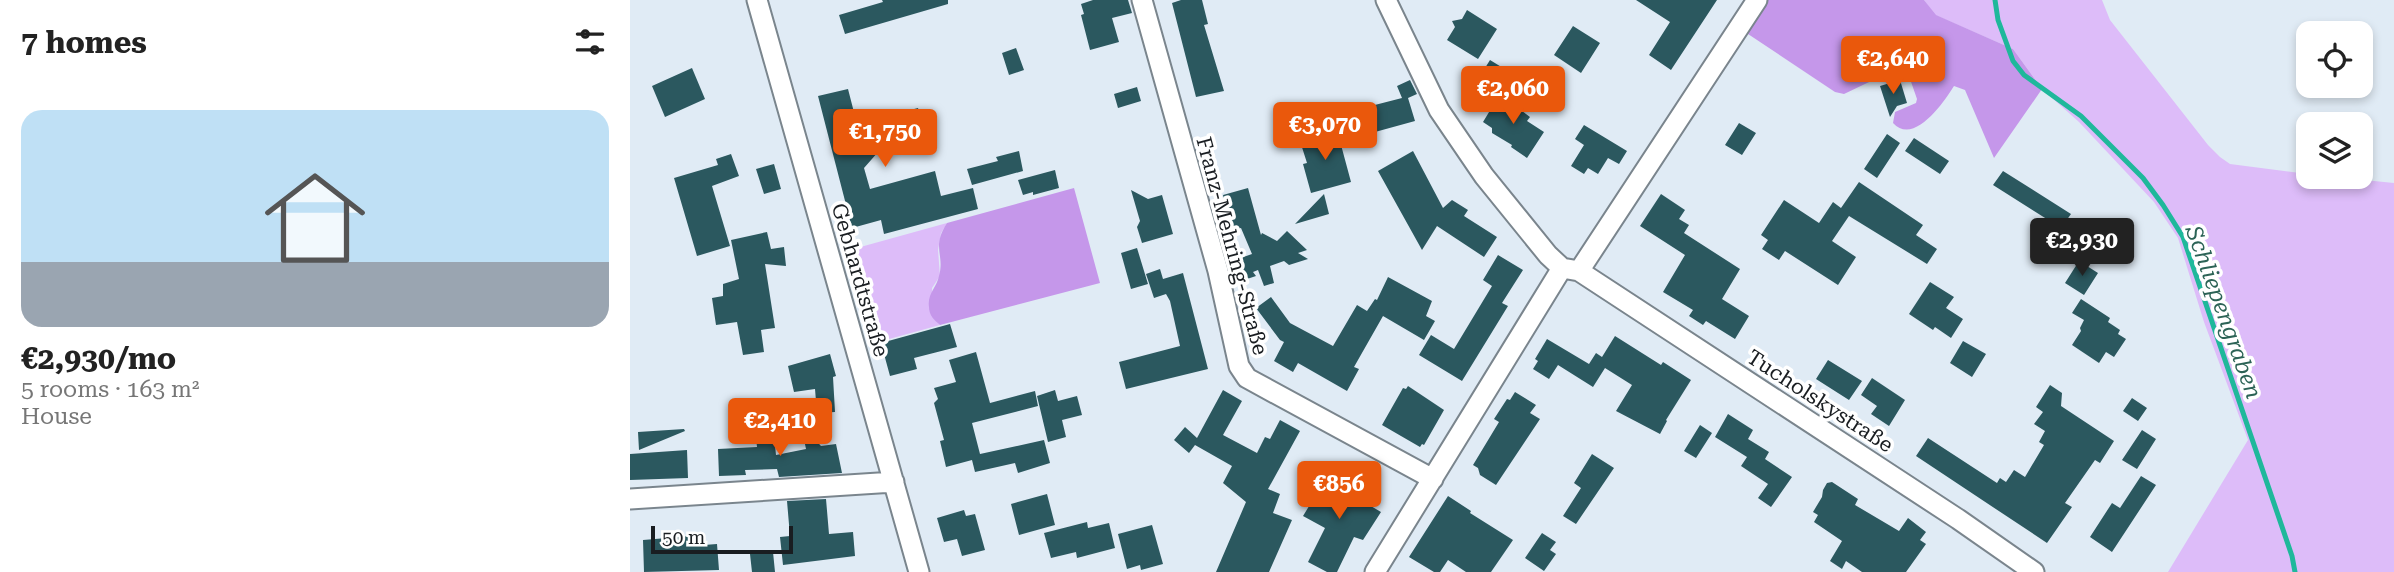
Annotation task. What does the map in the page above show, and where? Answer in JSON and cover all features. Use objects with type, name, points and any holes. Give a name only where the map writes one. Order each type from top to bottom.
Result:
[{"type":"street","name":"Gebhardtstraße","points":[[757,0],[919,572]]},
{"type":"street","name":"Franz-Mehring-Straße","points":[[1142,0],[1217,271],[1239,366],[1247,378],[1433,479]]},
{"type":"street","name":"Tucholskystraße","points":[[1386,0],[1439,110],[1484,176],[1548,255],[1947,512],[2034,572]]},
{"type":"street","points":[[1375,572],[1570,269],[1757,0]]},
{"type":"street","points":[[630,499],[894,482]]},
{"type":"shaded area","points":[[1766,0],[1924,0],[1936,15],[2013,49],[2042,89],[1994,158],[1965,90],[1954,86],[1928,119],[1919,126],[1901,129],[1893,123],[1895,112],[1916,103],[1917,99],[1909,76],[1888,73],[1844,94],[1835,92],[1745,32]]},
{"type":"shaded area","points":[[1924,0],[2102,0],[2110,20],[2208,145],[2230,164],[2296,172],[2296,189],[2373,189],[2373,181],[2394,183],[2394,572],[2168,572],[2248,440],[2204,322],[2178,238],[2154,202],[2079,122],[2042,89],[2013,49],[1935,15]]},
{"type":"shaded area","points":[[1074,188],[1100,283],[940,325],[932,317],[929,302],[939,276],[939,245],[947,223]]},
{"type":"shaded area","points":[[947,223],[941,233],[938,250],[940,276],[932,288],[934,319],[940,325],[871,344],[846,251]]},
{"type":"building","points":[[882,0],[948,0],[948,4],[845,34],[839,15],[883,2]]},
{"type":"building","points":[[1093,0],[1128,0],[1132,13],[1112,18],[1119,42],[1090,50],[1081,15],[1084,14],[1081,4]]},
{"type":"building","points":[[1202,0],[1208,24],[1204,25],[1224,91],[1196,97],[1172,3]]},
{"type":"building","points":[[1636,0],[1717,0],[1671,70],[1649,55],[1670,22]]},
{"type":"building","points":[[1467,10],[1497,29],[1478,59],[1447,40],[1455,27],[1452,21],[1462,19]]},
{"type":"building","points":[[1573,26],[1600,43],[1581,73],[1554,55]]},
{"type":"building","points":[[1016,48],[1024,70],[1009,75],[1002,53]]},
{"type":"building","points":[[1490,60],[1503,68],[1490,89],[1477,81]]},
{"type":"building","points":[[692,68],[705,99],[665,117],[652,86]]},
{"type":"building","points":[[1410,80],[1417,94],[1408,98],[1415,121],[1375,132],[1367,107],[1402,98],[1397,86]]},
{"type":"building","points":[[1900,80],[1907,103],[1897,106],[1890,117],[1880,86]]},
{"type":"building","points":[[1137,87],[1141,101],[1118,108],[1114,94]]},
{"type":"building","points":[[848,89],[857,124],[918,108],[928,144],[897,152],[893,135],[864,168],[870,189],[935,171],[941,196],[973,188],[978,209],[884,234],[881,220],[852,228],[818,96]]},
{"type":"building","points":[[1500,94],[1530,117],[1527,121],[1544,132],[1527,158],[1492,133],[1492,128],[1483,122]]},
{"type":"building","points":[[1739,123],[1756,133],[1742,155],[1725,145]]},
{"type":"building","points":[[1584,125],[1627,151],[1619,164],[1608,158],[1598,174],[1588,168],[1584,174],[1571,166],[1584,145],[1575,139]]},
{"type":"building","points":[[1337,130],[1351,182],[1311,193],[1303,164],[1307,163],[1300,141]]},
{"type":"building","points":[[1887,134],[1900,143],[1877,178],[1864,169]]},
{"type":"building","points":[[1914,138],[1949,161],[1940,174],[1905,151]]},
{"type":"building","points":[[1019,151],[1023,171],[972,185],[967,169],[998,161],[996,157]]},
{"type":"building","points":[[1413,151],[1443,208],[1452,200],[1468,210],[1464,216],[1497,237],[1484,257],[1437,226],[1422,250],[1378,171]]},
{"type":"building","points":[[731,154],[739,176],[712,186],[730,246],[697,256],[674,178],[718,165],[716,159]]},
{"type":"building","points":[[774,164],[781,189],[764,194],[756,169]]},
{"type":"building","points":[[1055,170],[1059,188],[1023,195],[1018,180]]},
{"type":"building","points":[[2003,171],[2071,214],[2061,228],[1993,185]]},
{"type":"building","points":[[1859,182],[1923,225],[1916,235],[1937,249],[1927,264],[1849,216],[1832,241],[1856,257],[1838,285],[1785,251],[1779,260],[1762,249],[1768,240],[1761,235],[1784,200],[1819,223],[1833,202],[1841,208]]},
{"type":"building","points":[[1248,188],[1261,235],[1262,233],[1277,241],[1287,231],[1307,250],[1298,253],[1308,259],[1289,265],[1284,261],[1270,266],[1274,283],[1264,286],[1258,270],[1253,272],[1256,276],[1238,282],[1232,261],[1252,254],[1241,228],[1232,230],[1223,195]]},
{"type":"building","points":[[1131,190],[1148,199],[1162,195],[1173,234],[1142,243],[1137,227],[1140,221]]},
{"type":"building","points":[[1324,194],[1329,214],[1295,224]]},
{"type":"building","points":[[1661,194],[1685,210],[1679,219],[1689,225],[1684,233],[1740,269],[1722,299],[1749,316],[1735,339],[1706,321],[1703,325],[1689,316],[1693,310],[1663,292],[1685,255],[1640,226]]},
{"type":"building","points":[[767,232],[771,249],[784,247],[786,266],[765,264],[775,328],[761,330],[764,352],[743,355],[737,322],[716,325],[712,298],[723,296],[723,284],[739,279],[731,240]]},
{"type":"building","points":[[1137,248],[1148,284],[1131,289],[1121,253]]},
{"type":"building","points":[[1498,255],[1523,270],[1502,303],[1508,306],[1462,381],[1419,355],[1431,335],[1454,349],[1492,286],[1483,280]]},
{"type":"building","points":[[2079,261],[2098,273],[2084,295],[2065,283]]},
{"type":"building","points":[[1160,269],[1163,279],[1183,273],[1208,369],[1126,389],[1119,362],[1180,346],[1170,301],[1166,294],[1154,298],[1146,274]]},
{"type":"building","points":[[1388,277],[1432,301],[1426,316],[1435,321],[1424,340],[1383,316],[1354,367],[1359,369],[1347,391],[1298,363],[1293,372],[1274,361],[1284,342],[1256,308],[1271,297],[1290,323],[1333,346],[1357,305],[1367,311],[1375,299],[1377,300]]},
{"type":"building","points":[[1930,282],[1954,297],[1946,308],[1963,319],[1951,338],[1909,314]]},
{"type":"building","points":[[2081,299],[2110,318],[2108,322],[2120,330],[2118,334],[2126,339],[2114,357],[2106,352],[2099,363],[2072,345],[2084,320],[2072,313]]},
{"type":"building","points":[[950,324],[957,347],[914,358],[917,369],[890,376],[881,343]]},
{"type":"building","points":[[1615,336],[1691,380],[1660,434],[1616,411],[1632,385],[1605,368],[1593,387],[1558,365],[1549,379],[1533,369],[1538,361],[1535,359],[1547,339],[1589,364],[1596,353],[1602,357]]},
{"type":"building","points":[[1963,341],[1986,354],[1972,377],[1950,363]]},
{"type":"building","points":[[976,352],[990,403],[1035,391],[1038,406],[972,423],[980,454],[1044,440],[1050,463],[1018,473],[1015,463],[975,472],[972,460],[946,467],[940,441],[944,440],[934,403],[938,399],[934,388],[956,382],[949,360]]},
{"type":"building","points":[[830,354],[836,376],[833,377],[835,412],[817,413],[815,389],[794,392],[788,366]]},
{"type":"building","points":[[1828,360],[1862,381],[1849,400],[1816,379]]},
{"type":"building","points":[[1872,378],[1905,400],[1889,426],[1871,414],[1877,406],[1861,395]]},
{"type":"building","points":[[2050,385],[2062,393],[2061,406],[2114,441],[2100,463],[2095,460],[2065,503],[2072,507],[2047,543],[1916,456],[1928,438],[1997,483],[2000,478],[2006,482],[2014,470],[2025,477],[2044,445],[2039,442],[2045,431],[2034,424],[2043,412],[2036,407]]},
{"type":"building","points":[[1408,386],[1444,410],[1424,445],[1420,447],[1382,425],[1403,388]]},
{"type":"building","points":[[1055,390],[1058,401],[1077,396],[1082,415],[1062,420],[1066,437],[1048,442],[1037,396]]},
{"type":"building","points":[[1223,390],[1242,401],[1223,435],[1257,453],[1265,437],[1270,439],[1280,420],[1300,431],[1268,489],[1280,494],[1273,513],[1292,520],[1269,572],[1216,572],[1246,502],[1223,483],[1232,466],[1195,445],[1189,453],[1174,440],[1185,427],[1197,438]]},
{"type":"building","points":[[1515,392],[1536,405],[1530,413],[1540,419],[1496,485],[1480,475],[1478,468],[1473,465],[1499,422],[1494,419]]},
{"type":"building","points":[[2132,398],[2147,408],[2138,421],[2123,411]]},
{"type":"building","points":[[1728,414],[1753,430],[1748,439],[1769,452],[1765,459],[1792,477],[1771,507],[1758,498],[1768,484],[1741,466],[1747,457],[1715,437]]},
{"type":"building","points":[[801,425],[821,446],[836,444],[842,473],[779,477],[777,469],[745,470],[746,475],[719,476],[718,449],[757,447],[755,428],[773,426],[776,455],[806,449]]},
{"type":"building","points":[[1700,425],[1712,433],[1696,458],[1684,451]]},
{"type":"building","points":[[2142,430],[2156,439],[2137,469],[2122,460]]},
{"type":"building","points":[[685,431],[639,450],[638,432]]},
{"type":"building","points":[[687,450],[688,478],[630,480],[630,454]]},
{"type":"building","points":[[1592,454],[1614,468],[1576,524],[1563,516],[1581,488],[1574,483]]},
{"type":"building","points":[[1330,472],[1360,485],[1355,493],[1381,512],[1363,540],[1354,537],[1337,572],[1327,572],[1308,562],[1325,528],[1303,516]]},
{"type":"building","points":[[2141,476],[2156,485],[2112,552],[2090,537],[2112,503],[2120,508]]},
{"type":"building","points":[[1832,482],[1858,499],[1855,505],[1899,531],[1908,518],[1926,532],[1920,540],[1926,544],[1906,572],[1862,572],[1846,561],[1842,569],[1830,561],[1842,541],[1814,522],[1818,515],[1813,512],[1827,483]]},
{"type":"building","points":[[1047,494],[1055,525],[1019,535],[1011,504]]},
{"type":"building","points":[[1448,496],[1513,540],[1491,572],[1466,572],[1448,560],[1440,572],[1434,572],[1409,557]]},
{"type":"building","points":[[826,499],[829,534],[853,532],[855,556],[783,565],[780,537],[790,536],[787,501]]},
{"type":"building","points":[[964,510],[966,516],[975,514],[985,550],[962,556],[957,539],[944,542],[937,518]]},
{"type":"building","points":[[1087,522],[1088,528],[1109,523],[1115,548],[1077,558],[1076,552],[1051,558],[1044,533]]},
{"type":"building","points":[[1152,525],[1163,564],[1141,570],[1140,565],[1127,569],[1118,534]]},
{"type":"building","points":[[1542,533],[1556,542],[1550,550],[1556,554],[1544,571],[1525,558]]},
{"type":"building","points":[[691,536],[691,546],[717,544],[719,570],[644,572],[643,540]]},
{"type":"building","points":[[773,552],[775,572],[752,572],[750,554]]},
{"type":"waterway","name":"Schliepengraben","points":[[1995,0],[1998,20],[2013,61],[2024,75],[2081,116],[2143,178],[2183,237],[2292,556],[2295,572]]}]
